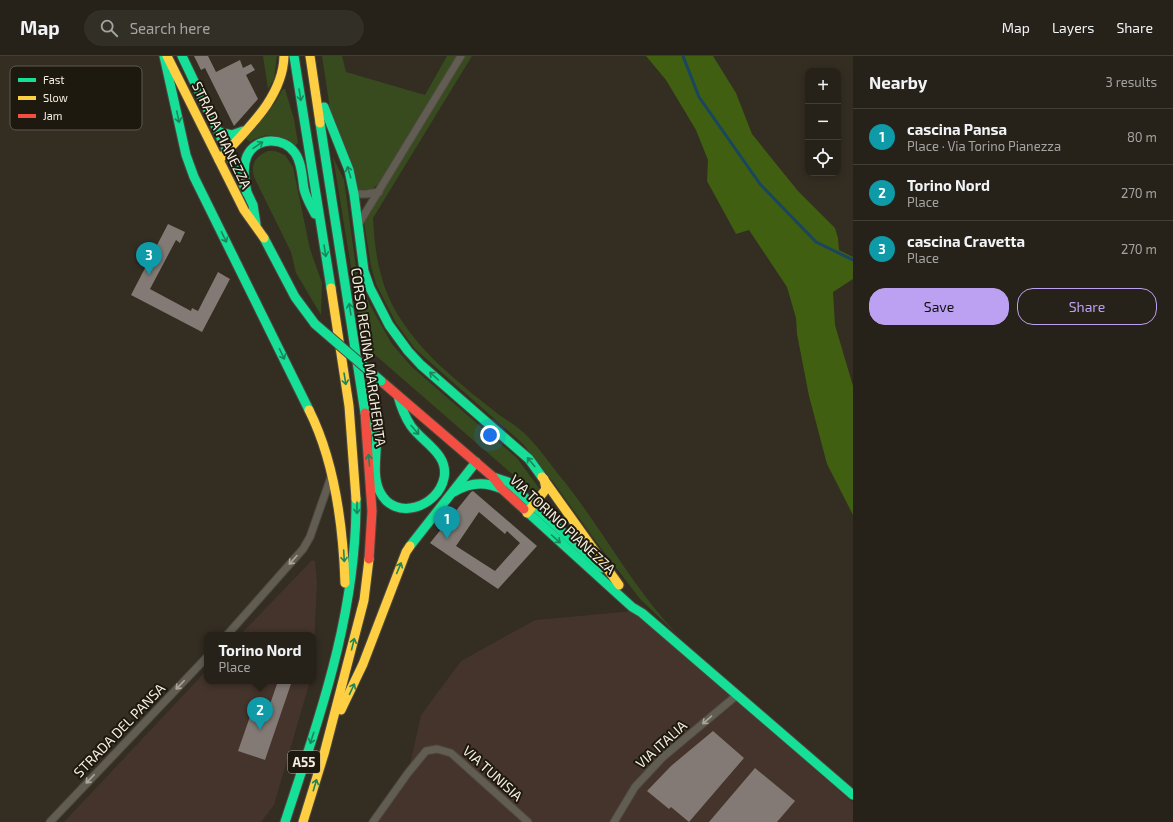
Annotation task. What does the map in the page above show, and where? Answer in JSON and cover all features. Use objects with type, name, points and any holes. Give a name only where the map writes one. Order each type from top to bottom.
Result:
[{"type":"main road","points":[[166,56],[173,76],[186,155],[194,177],[314,419],[332,474],[343,535],[347,613]]},
{"type":"main road","name":"STRADA PIANEZZA","points":[[182,56],[253,205],[256,224]]},
{"type":"main road","points":[[219,160],[276,91],[283,71],[284,56]]},
{"type":"main road","name":"CORSO REGINA MARGHERITA","points":[[285,822],[324,701],[347,613],[355,554],[357,510],[356,470],[348,403],[294,56]]},
{"type":"main road","name":"CORSO REGINA MARGHERITA","points":[[310,56],[364,403],[372,511],[364,600],[329,737]]},
{"type":"main road","points":[[173,76],[180,71],[190,74]]},
{"type":"main road","name":"STRADA PIANEZZA","points":[[173,76],[219,160],[244,210],[256,224],[286,282],[304,312],[315,324],[493,477]]},
{"type":"main road","points":[[313,77],[333,134],[349,170],[354,194],[364,272],[379,308],[399,340],[421,365],[515,446],[544,479],[619,585]]},
{"type":"main road","points":[[219,132],[232,135],[244,130]]},
{"type":"main road","points":[[247,193],[244,168],[250,152],[257,145],[266,141],[275,140],[285,143],[298,157],[305,190],[322,232]]},
{"type":"main road","points":[[364,403],[376,429],[378,481],[381,493],[394,506],[404,509],[415,508],[425,503],[441,485],[444,478],[444,465],[438,453],[414,431],[405,416],[398,396]]},
{"type":"main road","points":[[329,737],[363,664],[406,552],[447,497],[476,462]]},
{"type":"main road","name":"VIA TORINO PIANEZZA","points":[[493,477],[502,489],[527,513],[632,607],[642,613],[853,795]]},
{"type":"main road","name":"VIA TORINO PIANEZZA","points":[[493,477],[508,482],[596,561],[619,585],[642,613]]},
{"type":"main road","points":[[527,513],[546,489],[544,479]]},
{"type":"main road","points":[[447,497],[460,487],[475,483],[493,484],[502,489]]},
{"type":"main road","name":"A55","points":[[304,822],[329,737]]},
{"type":"street","points":[[358,225],[461,56]]},
{"type":"street","points":[[354,194],[379,192]]},
{"type":"street","points":[[230,632],[303,549],[310,537],[332,474]]},
{"type":"street","name":"STRADA DEL PANSA","points":[[50,822],[204,660]]},
{"type":"street","name":"VIA ITALIA","points":[[614,822],[635,787],[663,757],[737,694]]},
{"type":"street","name":"VIA TUNISIA","points":[[373,822],[408,773],[426,751],[437,750],[451,753],[528,822]]},
{"type":"shaded area","points":[[312,560],[315,561],[317,583],[315,632],[243,632]]},
{"type":"shaded area","points":[[634,611],[853,803],[853,822],[373,822],[408,773],[421,715],[461,661],[535,620]]},
{"type":"shaded area","points":[[204,673],[204,684],[309,684],[274,805],[261,822],[64,822]]},
{"type":"green space","points":[[263,56],[277,56],[274,79],[268,89]]},
{"type":"green space","points":[[322,56],[342,56],[346,72],[425,95],[447,56],[457,56],[383,180],[372,189],[358,190],[330,109]]},
{"type":"green space","points":[[465,56],[472,56],[373,218],[378,261],[388,295],[410,332],[424,349],[455,379],[492,410],[520,429],[538,448],[575,495],[647,598],[680,637],[640,599],[554,483],[523,444],[415,349],[396,323],[376,284],[371,266],[364,222]]},
{"type":"green space","points":[[646,56],[713,56],[736,93],[752,134],[798,191],[835,228],[839,250],[853,257],[853,279],[833,292],[835,325],[853,386],[853,515],[827,464],[809,396],[797,334],[796,318],[787,287],[749,230],[736,234],[707,181],[708,160],[696,130],[666,80]]},
{"type":"green space","points":[[283,89],[285,89],[294,119],[298,143],[295,146],[284,139],[273,135],[262,136],[250,142],[245,138],[275,103]]},
{"type":"green space","points":[[268,151],[275,151],[285,155],[293,167],[310,249],[322,283],[321,315],[296,273],[291,252],[254,177],[253,168],[255,161],[260,155]]},
{"type":"green space","points":[[333,157],[344,180],[357,275],[370,305],[392,344],[412,367],[517,458],[539,488],[534,493],[366,347],[359,316]]},
{"type":"building","points":[[194,56],[208,56],[216,72],[240,60],[243,68],[251,64],[255,70],[246,75],[258,99],[234,126],[205,68],[201,70]]},
{"type":"building","points":[[168,224],[185,232],[180,243],[176,240],[150,289],[191,311],[192,308],[198,311],[218,272],[230,279],[202,332],[131,295]]},
{"type":"building","points":[[473,491],[537,546],[498,589],[430,543]],"holes":[[[479,512],[505,534],[507,531],[520,543],[495,571],[456,546]]]},
{"type":"building","points":[[277,684],[291,684],[265,760],[238,751],[254,705],[268,710]]},
{"type":"building","points":[[713,731],[744,758],[689,822],[671,807],[669,809],[647,791],[671,766]]},
{"type":"building","points":[[755,768],[795,801],[777,822],[709,822]]},
{"type":"waterway","points":[[683,56],[699,97],[760,184],[816,242],[853,260]]},
{"type":"traffic: fast","points":[[164,56],[186,155],[194,177],[309,410]]},
{"type":"traffic: fast","points":[[182,56],[253,205],[256,224]]},
{"type":"traffic: fast","points":[[294,56],[331,288]]},
{"type":"traffic: fast","points":[[324,107],[349,170],[354,194],[364,271],[370,288],[389,325],[408,351],[421,365],[529,459],[542,477]]},
{"type":"traffic: fast","points":[[320,123],[365,413]]},
{"type":"traffic: fast","points":[[219,132],[232,135],[243,131]]},
{"type":"traffic: fast","points":[[247,193],[244,170],[247,156],[257,145],[263,142],[277,141],[290,147],[295,153],[300,166],[304,189],[315,214]]},
{"type":"traffic: fast","points":[[264,238],[295,297],[315,324]]},
{"type":"traffic: fast","points":[[315,324],[381,381]]},
{"type":"traffic: fast","points":[[368,412],[376,435],[375,471],[377,485],[380,492],[387,501],[395,507],[415,507],[425,503],[434,497],[440,488],[445,470],[443,462],[434,449],[411,426],[403,412],[398,396]]},
{"type":"traffic: fast","points":[[410,546],[476,462]]},
{"type":"traffic: fast","points":[[493,477],[508,482],[602,568]]},
{"type":"traffic: fast","points":[[454,492],[466,486],[478,484],[496,486],[502,489]]},
{"type":"traffic: fast","points":[[285,822],[323,703],[343,623],[355,541],[356,499]]},
{"type":"traffic: fast","points":[[524,509],[632,607],[642,613],[853,795]]},
{"type":"traffic: slow","points":[[167,56],[244,210],[264,238]]},
{"type":"traffic: slow","points":[[219,160],[251,125],[270,99],[277,86],[282,71],[284,56]]},
{"type":"traffic: slow","points":[[310,56],[320,123]]},
{"type":"traffic: slow","points":[[331,288],[349,406],[356,499]]},
{"type":"traffic: slow","points":[[309,410],[325,451],[336,494],[340,516],[345,583]]},
{"type":"traffic: slow","points":[[542,477],[619,585]]},
{"type":"traffic: slow","points":[[527,513],[546,489],[544,479]]},
{"type":"traffic: slow","points":[[341,710],[363,664],[406,552],[410,546]]},
{"type":"traffic: slow","points":[[303,822],[324,754],[364,600],[369,559]]},
{"type":"traffic: jam","points":[[381,381],[493,477],[502,489],[524,509]]},
{"type":"traffic: jam","points":[[365,413],[372,511],[369,559]]},
{"type":"place","name":"cascina Cravetta","points":[[149,275]]},
{"type":"place","name":"cascina Pansa","points":[[447,539]]},
{"type":"place","name":"Torino Nord","points":[[260,730]]}]
